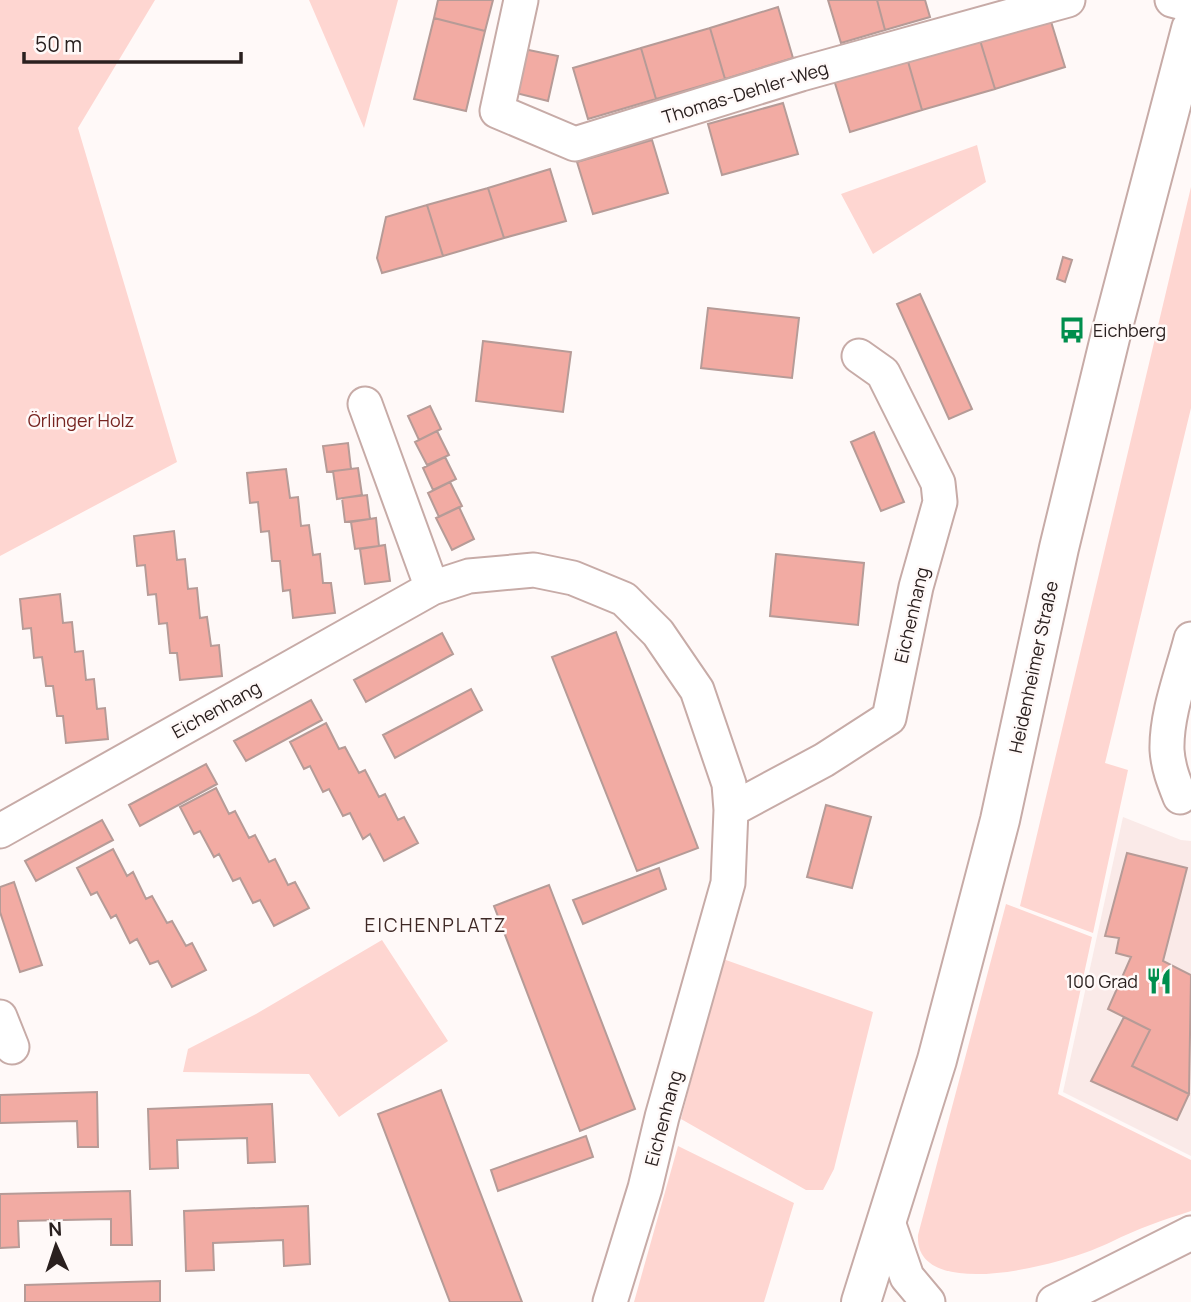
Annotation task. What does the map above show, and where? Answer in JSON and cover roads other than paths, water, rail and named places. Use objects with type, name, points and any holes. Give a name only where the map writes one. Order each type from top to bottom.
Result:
[{"type":"main road","name":"Heidenheimer Straße","points":[[861,1302],[937,1060],[1000,820],[1059,548],[1110,338],[1191,29]]},
{"type":"street","name":"Thomas-Dehler-Weg","points":[[521,0],[497,111],[575,144],[800,74],[1068,0]]},
{"type":"street","points":[[1172,0],[1191,5]]},
{"type":"street","name":"Eichenhang","points":[[731,810],[824,760],[889,718],[916,587],[940,502],[938,483],[883,373],[859,356]]},
{"type":"street","points":[[365,404],[432,589]]},
{"type":"street","name":"Eichenhang","points":[[0,831],[432,589],[496,571],[534,570],[573,578],[624,599],[658,633],[697,690],[729,784],[731,810],[728,883],[662,1117],[645,1188],[610,1302]]},
{"type":"street","points":[[1180,797],[1170,770],[1168,730],[1191,639]]},
{"type":"street","points":[[887,1219],[907,1277],[928,1302]]},
{"type":"street","points":[[1054,1302],[1191,1233]]},
{"type":"place","name":"Eichberg","points":[[1072,330]]},
{"type":"place","name":"100 Grad","points":[[1159,981]]},
{"type":"district","name":"EICHENPLATZ","points":[[436,925]]},
{"type":"park label","name":"Örlinger Holz","points":[[81,420]]}]
